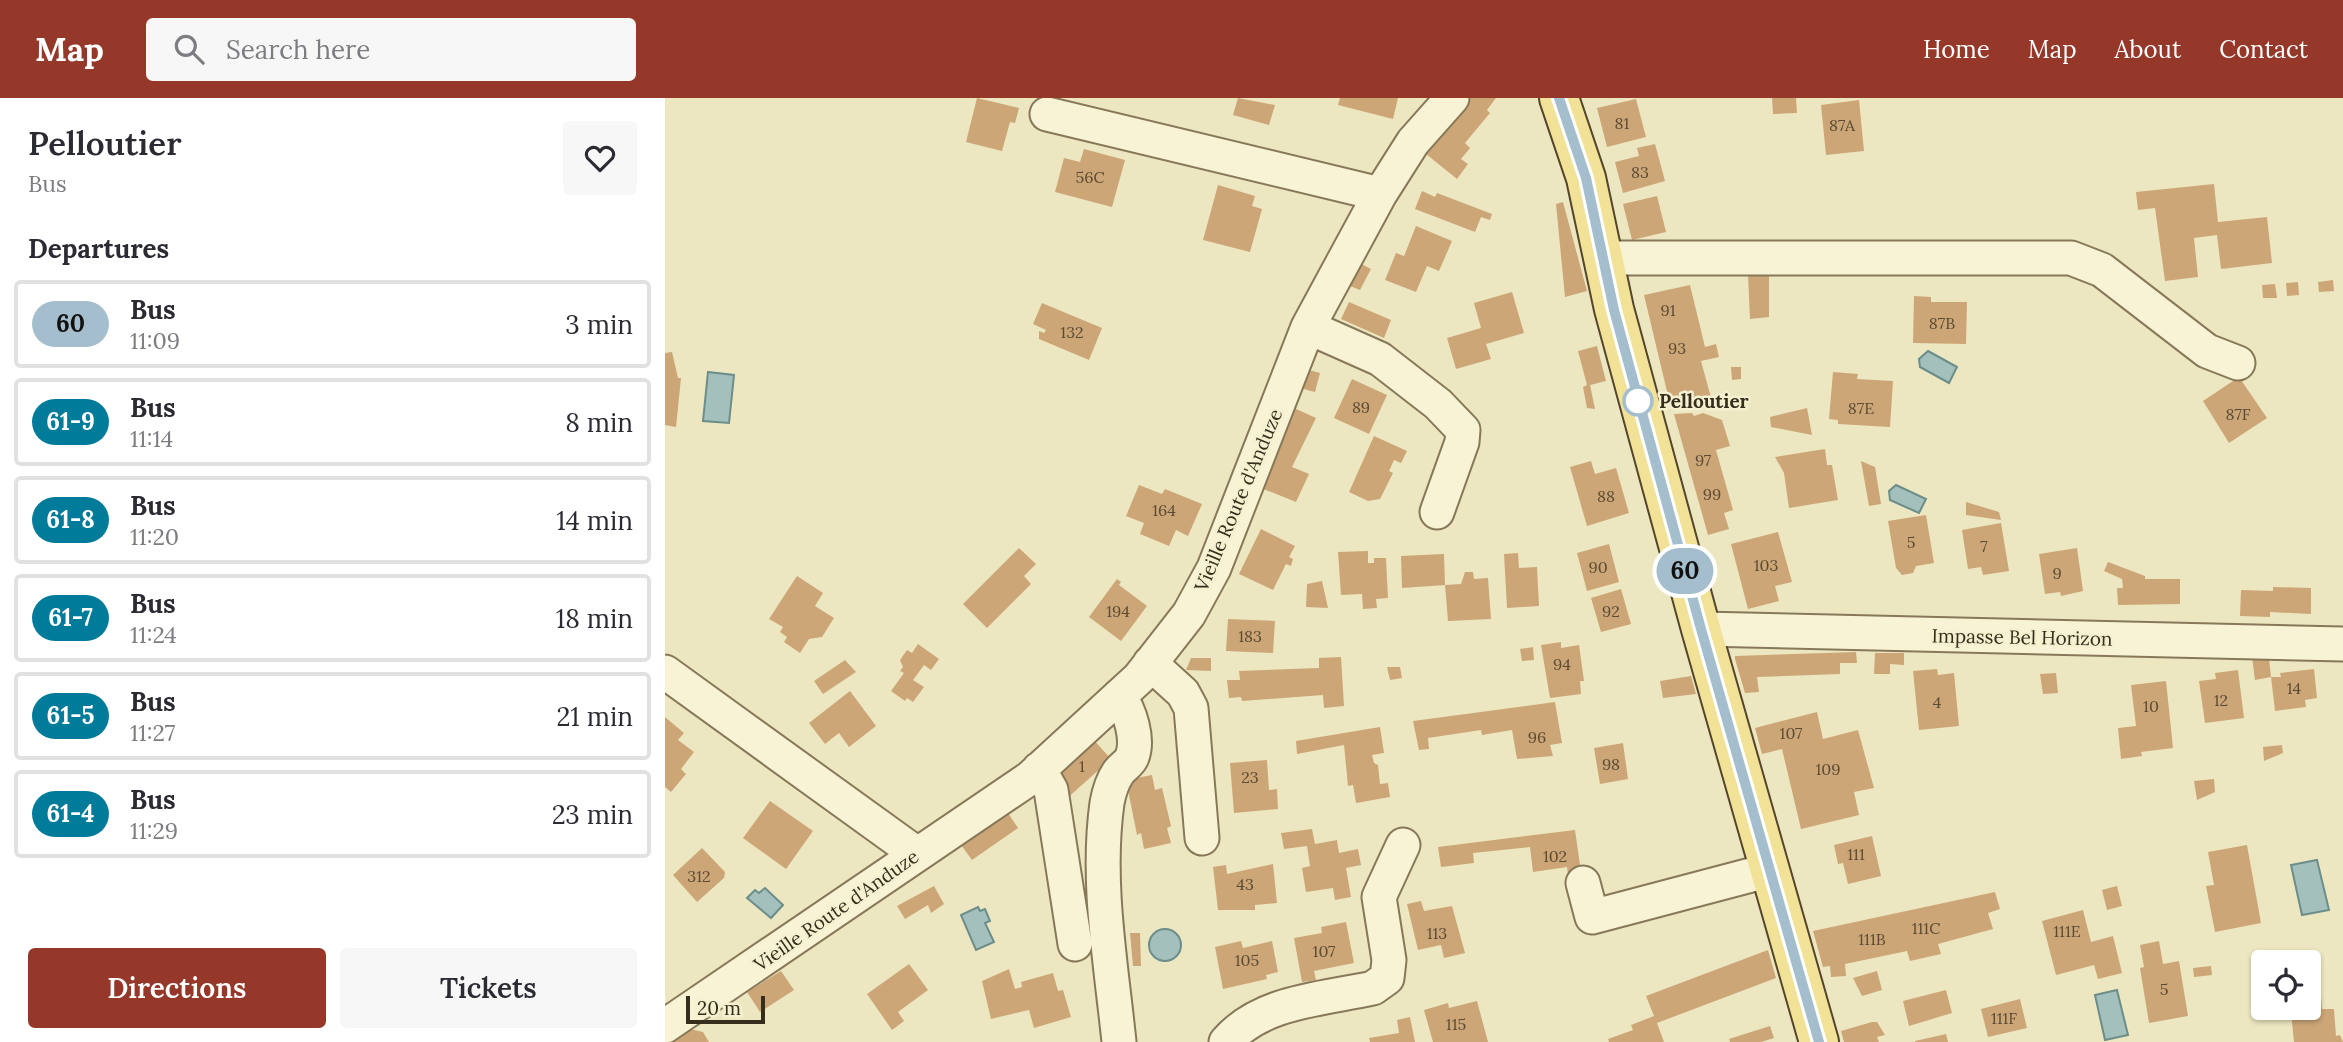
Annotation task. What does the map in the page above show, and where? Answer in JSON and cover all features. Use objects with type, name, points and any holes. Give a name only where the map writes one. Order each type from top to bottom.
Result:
[{"type":"main road","points":[[1559,98],[1586,178],[1602,258],[1701,629],[1819,1042]]},
{"type":"street","name":"Vieille Route d'Anduze","points":[[665,1026],[1039,769],[1119,696],[1150,663],[1189,614],[1214,568],[1308,327],[1380,194],[1413,142],[1452,98]]},
{"type":"street","points":[[1047,114],[1380,194]]},
{"type":"street","points":[[1602,258],[2071,258],[2102,270],[2207,351],[2238,363]]},
{"type":"street","points":[[1308,327],[1380,359],[1439,404],[1463,430],[1462,442],[1437,512]]},
{"type":"street","name":"Impasse Bel Horizon","points":[[1701,629],[2343,644]]},
{"type":"street","points":[[1150,663],[1183,693],[1191,708],[1202,838]]},
{"type":"street","points":[[665,672],[917,854]]},
{"type":"street","points":[[1119,696],[1132,724],[1134,744],[1132,758],[1118,773],[1109,791],[1103,835],[1104,888],[1119,1042]]},
{"type":"street","points":[[1039,769],[1051,790],[1075,944]]},
{"type":"street","points":[[1078,821],[1088,920],[1112,974]]},
{"type":"street","points":[[1226,1042],[1238,1027],[1261,1013],[1373,988],[1387,978],[1389,960],[1379,897],[1403,845]]},
{"type":"street","points":[[1583,883],[1592,918],[1770,870]]},
{"type":"water","points":[[1928,351],[1957,367],[1949,383],[1920,367],[1919,359]]},
{"type":"water","points":[[708,372],[734,375],[729,423],[703,421]]},
{"type":"water","points":[[1896,485],[1926,499],[1919,513],[1890,500],[1889,491]]},
{"type":"water","points":[[2317,860],[2329,910],[2302,915],[2291,865]]},
{"type":"water","points":[[765,888],[783,905],[771,918],[747,898],[755,890],[759,893]]},
{"type":"water","points":[[978,907],[980,911],[985,909],[990,921],[985,923],[994,942],[976,950],[961,915]]},
{"type":"water","points":[[1165,929],[1176,934],[1181,945],[1176,956],[1165,961],[1154,956],[1149,945],[1154,934]]},
{"type":"water","points":[[2117,990],[2128,1035],[2105,1040],[2095,995]]},
{"type":"building","points":[[977,98],[1019,108],[1015,123],[1010,122],[1002,151],[966,142]]},
{"type":"building","points":[[1238,98],[1275,105],[1269,125],[1233,115]]},
{"type":"building","points":[[1340,98],[1398,98],[1393,119],[1338,105]]},
{"type":"building","points":[[1471,98],[1496,98],[1487,110],[1490,113],[1465,143],[1470,148],[1461,159],[1468,164],[1457,179],[1426,154]]},
{"type":"building","points":[[1772,98],[1796,98],[1797,113],[1773,114]]},
{"type":"building","points":[[1636,99],[1646,137],[1607,147],[1597,108]]},
{"type":"building","points":[[1859,100],[1864,151],[1826,155],[1821,105]]},
{"type":"building","points":[[1655,144],[1665,181],[1623,193],[1615,162],[1639,156],[1637,148]]},
{"type":"building","points":[[1084,149],[1125,160],[1112,207],[1055,192],[1064,158],[1080,162]]},
{"type":"building","points":[[2214,184],[2218,222],[2267,217],[2272,263],[2221,269],[2217,235],[2194,238],[2198,277],[2165,281],[2155,208],[2138,210],[2136,192]]},
{"type":"building","points":[[1218,185],[1255,196],[1252,206],[1262,209],[1250,252],[1203,240]]},
{"type":"building","points":[[1422,191],[1435,197],[1437,193],[1492,214],[1490,220],[1481,217],[1475,232],[1415,209]]},
{"type":"building","points":[[1657,196],[1666,232],[1632,240],[1623,204]]},
{"type":"building","points":[[1563,202],[1587,291],[1565,297],[1556,204]]},
{"type":"building","points":[[1416,226],[1452,241],[1439,271],[1427,266],[1416,292],[1385,280],[1396,253],[1404,256]]},
{"type":"building","points":[[1358,262],[1371,269],[1360,290],[1345,284]]},
{"type":"building","points":[[1748,274],[1769,274],[1769,317],[1750,319]]},
{"type":"building","points":[[2333,280],[2334,291],[2319,292],[2318,282]]},
{"type":"building","points":[[2298,282],[2299,295],[2287,296],[2286,283]]},
{"type":"building","points":[[2275,284],[2277,298],[2263,298],[2262,285]]},
{"type":"building","points":[[1690,285],[1705,347],[1716,344],[1719,357],[1701,361],[1713,405],[1670,404],[1644,295]]},
{"type":"building","points":[[1512,292],[1524,333],[1486,344],[1491,359],[1456,369],[1447,338],[1481,328],[1474,303]]},
{"type":"building","points":[[1914,296],[1931,297],[1931,302],[1967,302],[1966,344],[1913,343]]},
{"type":"building","points":[[1349,302],[1391,320],[1384,338],[1341,319]]},
{"type":"building","points":[[1042,303],[1102,328],[1089,360],[1039,339],[1039,331],[1044,333],[1046,330],[1033,324]]},
{"type":"building","points":[[1597,346],[1606,381],[1590,385],[1595,409],[1587,408],[1583,387],[1587,385],[1578,351]]},
{"type":"building","points":[[672,352],[678,378],[681,378],[676,427],[665,425],[665,353]]},
{"type":"building","points":[[1731,367],[1741,367],[1741,379],[1732,380]]},
{"type":"building","points":[[1305,369],[1320,373],[1315,392],[1300,388]]},
{"type":"building","points":[[1833,372],[1858,374],[1857,379],[1893,381],[1890,427],[1838,424],[1838,420],[1829,419]]},
{"type":"building","points":[[2239,377],[2267,418],[2229,443],[2203,401]]},
{"type":"building","points":[[1352,379],[1387,395],[1369,434],[1334,418]]},
{"type":"building","points":[[1294,408],[1316,418],[1292,467],[1309,474],[1296,502],[1261,488]]},
{"type":"building","points":[[1807,408],[1812,435],[1771,427],[1770,417]]},
{"type":"building","points":[[1692,413],[1694,416],[1703,413],[1722,420],[1730,446],[1716,450],[1733,510],[1724,513],[1729,529],[1708,535],[1674,414]]},
{"type":"building","points":[[1374,436],[1407,451],[1401,463],[1394,460],[1389,471],[1393,473],[1380,499],[1368,501],[1349,492]]},
{"type":"building","points":[[1825,449],[1827,465],[1832,465],[1838,500],[1789,508],[1784,473],[1775,457]]},
{"type":"building","points":[[1591,461],[1595,474],[1616,468],[1629,513],[1587,526],[1570,467]]},
{"type":"building","points":[[1861,461],[1875,467],[1881,504],[1869,506]]},
{"type":"building","points":[[1139,485],[1162,494],[1165,489],[1202,504],[1188,536],[1176,530],[1169,546],[1140,534],[1144,523],[1126,516]]},
{"type":"building","points":[[1966,502],[1999,512],[2001,520],[1966,515]]},
{"type":"building","points":[[1926,515],[1934,563],[1916,566],[1913,573],[1902,575],[1896,568],[1888,521]]},
{"type":"building","points":[[2001,523],[2009,571],[1983,575],[1981,567],[1968,569],[1962,530]]},
{"type":"building","points":[[1261,529],[1295,546],[1289,557],[1293,559],[1291,566],[1286,564],[1273,590],[1239,574]]},
{"type":"building","points":[[1778,532],[1792,582],[1775,586],[1779,601],[1748,609],[1731,544]]},
{"type":"building","points":[[1609,544],[1619,582],[1587,591],[1577,553]]},
{"type":"building","points":[[1019,548],[1036,564],[1024,576],[1031,584],[987,628],[963,604]]},
{"type":"building","points":[[2077,548],[2083,591],[2061,596],[2060,592],[2045,594],[2039,554]]},
{"type":"building","points":[[1368,551],[1368,563],[1374,563],[1374,558],[1386,558],[1388,598],[1376,599],[1377,608],[1363,609],[1362,594],[1341,595],[1338,552]]},
{"type":"building","points":[[1518,553],[1519,568],[1537,567],[1539,606],[1507,608],[1504,554]]},
{"type":"building","points":[[1444,554],[1445,585],[1402,588],[1401,556]]},
{"type":"building","points":[[2108,562],[2145,576],[2145,579],[2180,579],[2180,604],[2118,605],[2117,588],[2123,588],[2122,579],[2104,571]]},
{"type":"building","points":[[1465,572],[1473,572],[1474,579],[1488,578],[1491,619],[1448,621],[1445,585],[1461,584]]},
{"type":"building","points":[[797,576],[823,593],[815,606],[834,618],[822,637],[809,639],[800,653],[784,642],[787,637],[780,632],[783,627],[769,619]]},
{"type":"building","points":[[1117,579],[1121,582],[1119,585],[1147,606],[1121,641],[1089,617]]},
{"type":"building","points":[[1322,581],[1328,608],[1306,607],[1307,584]]},
{"type":"building","points":[[2273,587],[2311,588],[2311,614],[2270,612],[2270,617],[2240,616],[2241,590],[2273,591]]},
{"type":"building","points":[[1621,589],[1631,624],[1601,632],[1591,598]]},
{"type":"building","points":[[1228,619],[1275,621],[1273,653],[1226,651]]},
{"type":"building","points":[[1561,642],[1561,648],[1579,645],[1584,681],[1580,681],[1581,694],[1550,698],[1541,645]]},
{"type":"building","points":[[918,644],[939,659],[931,670],[924,665],[913,680],[924,687],[913,702],[907,698],[905,701],[891,691],[904,673],[900,671],[903,667],[900,660],[907,650],[912,653]]},
{"type":"building","points":[[1533,647],[1534,660],[1522,661],[1520,649]]},
{"type":"building","points":[[1856,652],[1857,663],[1840,663],[1840,674],[1757,677],[1759,692],[1745,693],[1735,659],[1735,656]]},
{"type":"building","points":[[1875,653],[1904,653],[1904,665],[1890,664],[1890,674],[1874,674]]},
{"type":"building","points":[[1341,657],[1344,706],[1324,708],[1323,695],[1242,701],[1241,697],[1229,698],[1227,680],[1240,680],[1239,671],[1319,668],[1319,658]]},
{"type":"building","points":[[2252,657],[2269,658],[2271,677],[2255,680]]},
{"type":"building","points":[[1191,658],[1211,658],[1211,671],[1186,670]]},
{"type":"building","points":[[845,660],[856,672],[823,694],[814,681]]},
{"type":"building","points":[[1387,667],[1400,667],[1402,678],[1390,680]]},
{"type":"building","points":[[1937,669],[1938,675],[1954,673],[1959,726],[1919,730],[1913,671]]},
{"type":"building","points":[[2314,669],[2317,698],[2305,700],[2306,707],[2275,711],[2271,677],[2281,677],[2280,673]]},
{"type":"building","points":[[2238,670],[2244,718],[2205,723],[2199,681],[2216,679],[2215,673]]},
{"type":"building","points":[[2056,673],[2058,693],[2043,694],[2040,674]]},
{"type":"building","points":[[1691,676],[1696,694],[1663,698],[1660,681]]},
{"type":"building","points":[[2166,681],[2173,748],[2141,752],[2142,756],[2121,759],[2118,728],[2136,726],[2131,685]]},
{"type":"building","points":[[850,691],[876,726],[849,747],[839,733],[825,744],[809,723]]},
{"type":"building","points":[[1555,702],[1562,743],[1550,745],[1553,756],[1517,759],[1512,730],[1482,735],[1481,730],[1428,738],[1429,749],[1419,750],[1413,721]]},
{"type":"building","points":[[1817,712],[1823,739],[1858,730],[1874,788],[1854,792],[1859,815],[1801,829],[1782,749],[1762,754],[1755,728]]},
{"type":"building","points":[[665,717],[684,733],[678,740],[694,752],[681,769],[686,774],[671,792],[665,787]]},
{"type":"building","points":[[1380,727],[1384,753],[1372,755],[1374,763],[1378,765],[1380,784],[1388,783],[1390,797],[1356,803],[1353,785],[1348,786],[1344,745],[1297,754],[1296,741]]},
{"type":"building","points":[[1092,738],[1111,759],[1064,801],[1052,774]]},
{"type":"building","points":[[1623,743],[1628,779],[1600,784],[1594,748]]},
{"type":"building","points":[[2282,745],[2283,753],[2264,761],[2263,747]]},
{"type":"building","points":[[1267,760],[1269,790],[1277,789],[1278,809],[1234,813],[1230,763]]},
{"type":"building","points":[[1152,775],[1155,790],[1162,788],[1171,826],[1167,828],[1171,843],[1144,849],[1141,833],[1137,835],[1126,780]]},
{"type":"building","points":[[2214,779],[2215,792],[2197,800],[2194,781]]},
{"type":"building","points":[[770,801],[813,831],[786,869],[743,838]]},
{"type":"building","points":[[1006,810],[1018,828],[972,860],[959,842]]},
{"type":"building","points":[[1312,829],[1315,844],[1337,840],[1339,853],[1358,849],[1361,865],[1346,868],[1351,897],[1335,900],[1333,888],[1306,892],[1302,868],[1310,866],[1307,846],[1284,849],[1281,833]]},
{"type":"building","points":[[1575,830],[1581,872],[1568,874],[1567,867],[1533,872],[1530,847],[1473,853],[1474,863],[1441,867],[1438,847]]},
{"type":"building","points":[[1872,836],[1881,876],[1848,884],[1843,863],[1838,864],[1834,845]]},
{"type":"building","points":[[2247,845],[2261,923],[2215,932],[2206,886],[2214,885],[2208,852]]},
{"type":"building","points":[[702,848],[725,872],[724,878],[697,902],[673,875]]},
{"type":"building","points":[[1273,864],[1277,903],[1255,905],[1255,910],[1218,910],[1213,867],[1226,865],[1227,874]]},
{"type":"building","points":[[934,886],[944,904],[931,913],[928,905],[905,919],[897,906]]},
{"type":"building","points":[[2117,886],[2122,906],[2107,910],[2102,890]]},
{"type":"building","points":[[1995,892],[2000,909],[1988,913],[1993,929],[1938,944],[1941,954],[1910,961],[1907,951],[1845,964],[1846,976],[1831,977],[1830,966],[1823,967],[1813,931]]},
{"type":"building","points":[[1421,901],[1424,911],[1452,906],[1465,953],[1444,958],[1441,945],[1418,950],[1407,904]]},
{"type":"building","points":[[2083,910],[2091,942],[2113,936],[2122,973],[2098,979],[2094,965],[2056,975],[2042,921]]},
{"type":"building","points":[[1346,922],[1354,963],[1314,971],[1316,980],[1302,982],[1294,938],[1322,933],[1321,927]]},
{"type":"building","points":[[1130,933],[1140,933],[1141,966],[1133,966]]},
{"type":"building","points":[[1241,941],[1243,948],[1272,941],[1278,972],[1266,975],[1267,979],[1223,989],[1215,947]]},
{"type":"building","points":[[2159,941],[2163,964],[2179,961],[2188,1016],[2149,1023],[2140,968],[2144,967],[2140,945]]},
{"type":"building","points":[[1768,950],[1776,978],[1657,1023],[1664,1042],[1609,1042],[1608,1039],[1633,1030],[1631,1025],[1654,1016],[1646,996]]},
{"type":"building","points":[[909,964],[928,990],[898,1012],[904,1021],[892,1030],[867,994]]},
{"type":"building","points":[[2211,966],[2212,975],[2194,977],[2193,968]]},
{"type":"building","points":[[1009,969],[1015,989],[1022,987],[1021,982],[1053,973],[1058,991],[1063,990],[1071,1017],[1034,1028],[1029,1010],[991,1019],[982,981]]},
{"type":"building","points":[[781,971],[794,990],[760,1012],[747,992]]},
{"type":"building","points":[[1877,971],[1882,990],[1862,996],[1853,978]]},
{"type":"building","points":[[1946,990],[1952,1013],[1909,1026],[1903,1001]]},
{"type":"building","points":[[2321,996],[2322,1009],[2334,1009],[2336,1036],[2340,1035],[2343,1042],[2294,1042],[2292,1020],[2321,1020]]},
{"type":"building","points":[[2020,999],[2027,1028],[1988,1037],[1981,1009]]},
{"type":"building","points":[[1477,1001],[1488,1042],[1433,1042],[1424,1010],[1448,1003],[1449,1008]]},
{"type":"building","points":[[1410,1017],[1415,1042],[1370,1042],[1369,1038],[1399,1033],[1397,1020]]},
{"type":"building","points":[[1877,1022],[1885,1035],[1877,1037],[1879,1042],[1844,1042],[1841,1031]]},
{"type":"building","points":[[1770,1026],[1774,1038],[1761,1042],[1730,1042],[1729,1039]]},
{"type":"building","points":[[690,1029],[703,1032],[709,1042],[672,1042]]},
{"type":"building","points":[[1946,1034],[1948,1042],[1915,1042],[1915,1041]]},
{"type":"bus line","name":"60","points":[[1559,98],[1586,178],[1614,310],[1701,629],[1819,1042]]},
{"type":"place","name":"Pelloutier","points":[[1638,401]]}]
